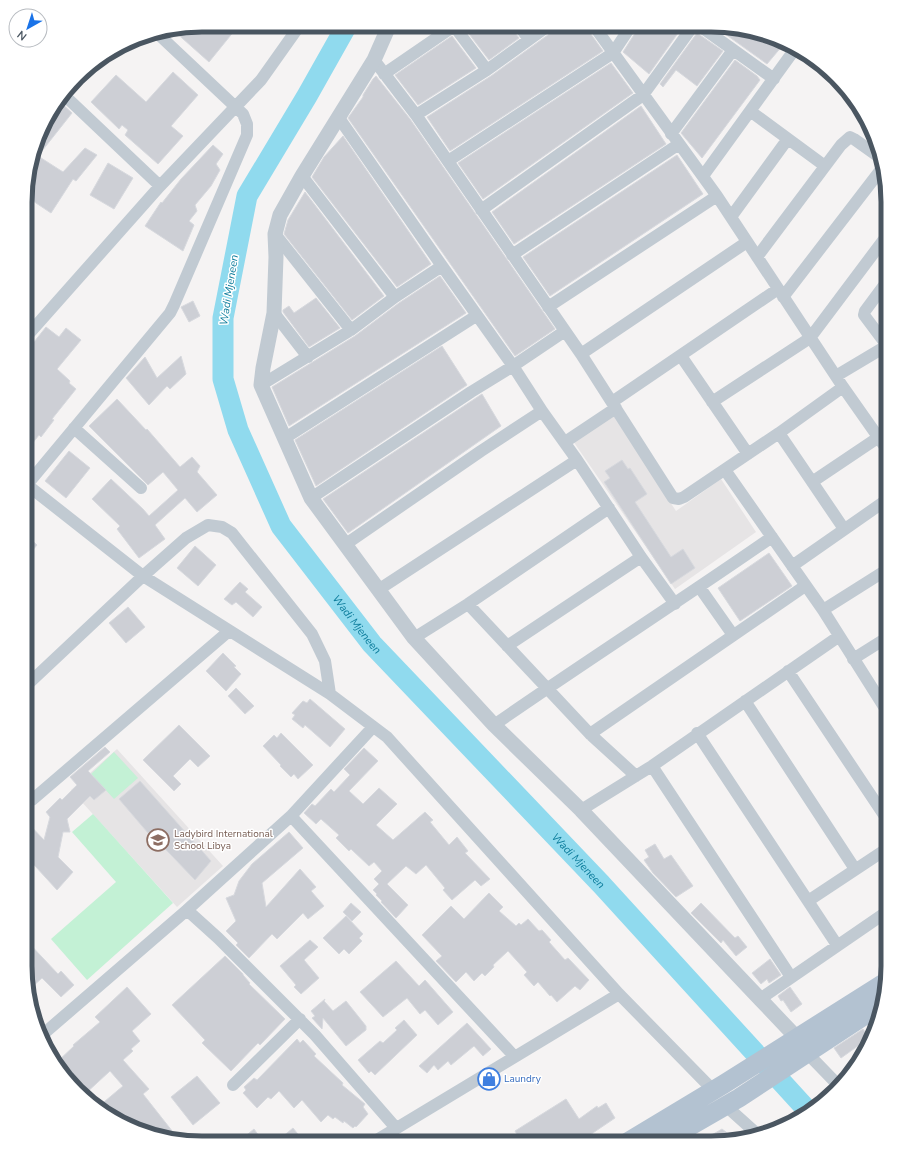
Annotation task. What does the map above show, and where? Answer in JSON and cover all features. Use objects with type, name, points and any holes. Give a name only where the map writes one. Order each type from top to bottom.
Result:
[{"type":"main road","points":[[673,1136],[732,1102],[799,1048],[880,986]]},
{"type":"main road","points":[[638,1136],[718,1087],[799,1048],[876,1008]]},
{"type":"street","points":[[32,330],[160,186],[261,80],[295,32]]},
{"type":"street","points":[[386,32],[374,60],[302,176],[280,215],[275,234],[276,257],[274,313],[261,385],[311,498],[414,638],[494,725],[581,810],[760,999],[799,1048],[838,1079]]},
{"type":"street","points":[[384,74],[445,32]]},
{"type":"street","points":[[458,32],[487,70]]},
{"type":"street","points":[[524,32],[529,39]]},
{"type":"street","points":[[416,115],[487,70],[539,32]]},
{"type":"street","points":[[598,32],[717,196],[810,338],[881,441]]},
{"type":"street","points":[[448,161],[613,53],[627,32]]},
{"type":"street","points":[[481,210],[643,95],[689,32]]},
{"type":"street","points":[[708,32],[774,79]]},
{"type":"street","points":[[32,478],[166,317],[174,305],[247,135],[247,124],[244,114],[161,37]]},
{"type":"street","points":[[671,134],[733,50]]},
{"type":"street","points":[[703,176],[793,53]]},
{"type":"street","points":[[374,60],[416,115],[581,354],[674,498],[679,499],[725,470],[843,387]]},
{"type":"street","points":[[67,98],[160,186]]},
{"type":"street","points":[[750,111],[787,140],[825,166]]},
{"type":"street","points":[[339,118],[476,316],[514,366],[542,411],[578,460],[641,558],[675,604]]},
{"type":"street","points":[[757,257],[841,145],[850,137],[874,153]]},
{"type":"street","points":[[731,217],[787,140]]},
{"type":"street","points":[[512,255],[680,144]]},
{"type":"street","points":[[565,442],[681,356],[780,293],[879,172]]},
{"type":"street","points":[[302,176],[395,297]]},
{"type":"street","points":[[548,307],[717,196]]},
{"type":"street","points":[[275,234],[351,330]]},
{"type":"street","points":[[581,354],[747,242]]},
{"type":"street","points":[[712,402],[810,338],[881,243]]},
{"type":"street","points":[[261,385],[351,330],[395,297],[442,266]]},
{"type":"street","points":[[881,289],[865,311],[864,315],[881,337]]},
{"type":"street","points":[[274,313],[308,357]]},
{"type":"street","points":[[285,438],[476,316]]},
{"type":"street","points":[[311,498],[471,392],[514,366],[565,331]]},
{"type":"street","points":[[836,376],[881,350]]},
{"type":"street","points":[[681,356],[748,454]]},
{"type":"street","points":[[346,544],[542,411]]},
{"type":"street","points":[[74,428],[141,488]]},
{"type":"street","points":[[779,433],[844,529]]},
{"type":"street","points":[[812,482],[879,438]]},
{"type":"street","points":[[378,590],[578,460]]},
{"type":"street","points":[[725,470],[822,610],[852,659],[881,700]]},
{"type":"street","points":[[32,490],[143,576],[330,694],[373,728],[387,737],[619,994],[718,1087]]},
{"type":"street","points":[[792,566],[881,504]]},
{"type":"street","points":[[414,638],[468,604],[609,508]]},
{"type":"street","points":[[32,680],[143,576],[186,538],[208,525],[222,527],[232,533],[312,634],[325,661],[330,694]]},
{"type":"street","points":[[494,725],[547,688],[700,588],[772,537]]},
{"type":"street","points":[[507,646],[641,558]]},
{"type":"street","points":[[822,610],[881,572]]},
{"type":"street","points":[[590,734],[805,586]]},
{"type":"street","points":[[700,588],[733,635]]},
{"type":"street","points":[[468,604],[590,734],[636,776]]},
{"type":"street","points":[[32,800],[229,631]]},
{"type":"street","points":[[581,810],[652,766],[697,733],[838,637]]},
{"type":"street","points":[[852,659],[881,641]]},
{"type":"street","points":[[788,671],[881,810]]},
{"type":"street","points":[[745,701],[855,869]]},
{"type":"street","points":[[46,1032],[187,910],[291,816],[373,728]]},
{"type":"street","points":[[697,733],[837,945]]},
{"type":"street","points":[[652,766],[791,977]]},
{"type":"street","points":[[291,816],[514,1056]]},
{"type":"street","points":[[808,901],[881,852]]},
{"type":"street","points":[[187,910],[218,938],[300,1019],[396,1128]]},
{"type":"street","points":[[760,999],[881,916]]},
{"type":"street","points":[[383,1136],[619,994]]},
{"type":"street","points":[[233,1085],[300,1019]]},
{"type":"street","points":[[732,1102],[754,1130]]},
{"type":"shaded area","points":[[613,414],[676,511],[721,479],[756,532],[675,589],[573,441]]},
{"type":"shaded area","name":"Ladybird International School Libya","points":[[117,749],[223,866],[177,907],[71,790]]},
{"type":"green space","points":[[114,752],[138,778],[114,799],[91,774]]},
{"type":"green space","points":[[93,814],[173,903],[87,980],[51,939],[116,882],[72,832]]},
{"type":"building","points":[[233,32],[209,62],[177,34]]},
{"type":"building","points":[[468,32],[514,32],[519,38],[489,60]]},
{"type":"building","points":[[552,32],[589,32],[603,51],[450,151],[427,117],[491,76]]},
{"type":"building","points":[[636,32],[679,32],[649,74],[623,52]]},
{"type":"building","points":[[722,32],[744,35],[766,41],[781,47],[767,64]]},
{"type":"building","points":[[697,33],[723,51],[697,86],[676,70],[663,87],[660,84]]},
{"type":"building","points":[[452,36],[476,68],[418,105],[395,75]]},
{"type":"building","points":[[735,60],[757,76],[760,80],[702,158],[681,133]]},
{"type":"building","points":[[611,63],[633,93],[483,199],[458,163]]},
{"type":"building","points":[[173,72],[198,95],[171,126],[183,136],[158,164],[125,135],[128,130],[122,125],[119,129],[91,102],[116,75],[146,102]]},
{"type":"building","points":[[376,76],[410,119],[555,329],[515,356],[348,118]]},
{"type":"building","points":[[63,104],[72,113],[39,155],[45,137]]},
{"type":"building","points":[[641,106],[666,144],[514,244],[492,212]]},
{"type":"building","points":[[343,136],[431,264],[397,287],[312,177],[324,157]]},
{"type":"building","points":[[213,145],[223,154],[216,164],[220,170],[211,186],[195,205],[197,211],[189,221],[194,225],[183,251],[145,226],[161,202],[162,203],[181,179]]},
{"type":"building","points":[[85,148],[97,155],[76,181],[73,179],[51,213],[32,200],[33,180],[38,156],[63,172]]},
{"type":"building","points":[[677,155],[703,194],[550,296],[523,257]]},
{"type":"building","points":[[108,163],[133,178],[114,209],[90,195]]},
{"type":"building","points":[[305,192],[384,296],[352,320],[284,234],[288,220]]},
{"type":"building","points":[[440,276],[466,313],[289,426],[272,387],[355,336],[399,303]]},
{"type":"building","points":[[316,298],[340,328],[309,347],[283,310],[289,306],[294,313]]},
{"type":"building","points":[[193,301],[200,316],[189,322],[181,307]]},
{"type":"building","points":[[46,327],[59,337],[66,328],[81,340],[57,369],[76,389],[52,419],[54,420],[41,437],[39,435],[32,444],[32,344]]},
{"type":"building","points":[[442,346],[467,385],[316,486],[295,440]]},
{"type":"building","points":[[181,356],[186,374],[170,389],[167,386],[149,405],[126,378],[145,357],[157,378]]},
{"type":"building","points":[[482,394],[501,426],[348,533],[323,499]]},
{"type":"building","points":[[117,399],[146,430],[147,429],[180,467],[192,457],[200,466],[197,472],[217,495],[197,512],[185,498],[155,525],[165,539],[139,558],[117,529],[120,526],[92,499],[111,479],[149,516],[178,490],[163,472],[148,485],[89,426]]},
{"type":"building","points":[[69,451],[90,468],[66,498],[45,481]]},
{"type":"building","points":[[622,460],[628,469],[630,468],[647,494],[635,502],[671,557],[683,549],[695,568],[671,584],[604,482],[610,478],[605,471]]},
{"type":"building","points":[[32,540],[37,545],[32,551]]},
{"type":"building","points":[[195,546],[216,565],[198,586],[177,568]]},
{"type":"building","points":[[769,553],[792,586],[740,621],[718,588]]},
{"type":"building","points":[[240,582],[248,589],[245,592],[262,607],[253,617],[236,602],[232,605],[224,599]]},
{"type":"building","points":[[128,607],[145,627],[126,643],[109,623]]},
{"type":"building","points":[[223,653],[236,666],[234,667],[241,674],[226,691],[206,671]]},
{"type":"building","points":[[236,688],[254,706],[245,714],[228,696]]},
{"type":"building","points":[[310,699],[345,729],[330,747],[305,725],[303,728],[292,719],[295,715],[292,713],[303,701],[307,703]]},
{"type":"building","points":[[179,725],[210,756],[198,767],[190,759],[173,776],[181,784],[174,791],[143,760]]},
{"type":"building","points":[[281,733],[313,765],[298,779],[294,774],[291,777],[263,746],[274,735],[277,738]]},
{"type":"building","points":[[105,747],[110,752],[88,771],[106,790],[94,800],[90,796],[67,819],[70,832],[63,832],[58,857],[73,872],[57,890],[32,863],[32,827],[44,840],[50,817],[46,812],[60,798],[62,800],[77,785],[70,777]]},
{"type":"building","points":[[364,748],[378,761],[349,791],[363,804],[379,788],[397,804],[376,825],[393,840],[425,812],[433,820],[430,822],[449,845],[457,837],[468,851],[465,853],[490,879],[481,886],[475,880],[452,900],[443,890],[445,888],[426,865],[416,874],[406,866],[387,884],[408,905],[396,918],[381,902],[382,901],[373,890],[379,884],[374,879],[382,871],[374,862],[369,866],[351,849],[349,851],[336,838],[339,835],[321,819],[316,824],[304,813],[312,804],[315,806],[331,789],[334,792],[350,775],[344,769]]},
{"type":"building","points":[[140,781],[211,861],[195,880],[149,832],[148,833],[119,799]]},
{"type":"building","points":[[289,832],[303,848],[262,883],[266,907],[300,869],[316,887],[311,891],[324,906],[308,919],[303,913],[277,939],[272,934],[249,958],[236,945],[238,943],[226,931],[236,921],[226,898],[234,895],[239,881],[252,864]]},
{"type":"building","points":[[655,844],[664,859],[671,855],[693,886],[676,897],[653,873],[644,860],[649,857],[645,850]]},
{"type":"building","points":[[489,893],[503,907],[499,911],[516,926],[519,923],[521,925],[528,919],[539,931],[542,930],[551,940],[549,942],[565,960],[568,958],[589,980],[580,990],[575,986],[557,1002],[538,982],[534,986],[524,975],[527,972],[508,951],[493,965],[494,967],[485,976],[482,973],[474,981],[466,972],[456,982],[436,961],[442,956],[422,935],[451,906],[464,919]]},
{"type":"building","points":[[351,903],[361,912],[352,921],[343,912]]},
{"type":"building","points":[[701,903],[735,938],[738,936],[747,947],[736,956],[723,940],[721,943],[691,913]]},
{"type":"building","points":[[346,916],[363,934],[359,938],[362,941],[349,954],[344,949],[339,954],[323,938]]},
{"type":"building","points":[[310,940],[318,947],[304,960],[319,978],[301,994],[294,987],[296,985],[280,966]]},
{"type":"building","points":[[32,946],[58,974],[61,971],[74,985],[61,997],[42,978],[33,986]]},
{"type":"building","points":[[225,956],[243,974],[250,983],[249,984],[285,1019],[260,1045],[258,1043],[231,1071],[202,1043],[205,1040],[172,1005]]},
{"type":"building","points":[[770,959],[781,975],[769,983],[767,979],[761,984],[752,973]]},
{"type":"building","points":[[396,961],[419,986],[425,980],[453,1012],[438,1025],[425,1010],[420,1014],[407,998],[383,1017],[360,992]]},
{"type":"building","points":[[127,987],[151,1014],[132,1031],[140,1041],[131,1049],[133,1051],[123,1060],[149,1089],[143,1094],[174,1134],[137,1123],[102,1104],[123,1086],[110,1071],[88,1092],[67,1070],[60,1059],[74,1046],[73,1045],[100,1022],[95,1017]]},
{"type":"building","points":[[790,987],[802,1004],[791,1012],[783,1000],[781,1001],[778,996]]},
{"type":"building","points":[[325,999],[324,1001],[333,1011],[346,1001],[366,1026],[366,1030],[346,1046],[323,1018],[322,1029],[312,1018],[315,1016],[311,1011]]},
{"type":"building","points":[[404,1020],[417,1035],[375,1075],[371,1071],[369,1073],[358,1060],[380,1041],[383,1043],[397,1030],[395,1028]]},
{"type":"building","points":[[467,1023],[491,1049],[483,1056],[474,1046],[451,1065],[448,1061],[438,1070],[434,1065],[427,1073],[419,1066]]},
{"type":"building","points":[[863,1029],[866,1034],[862,1043],[841,1058],[834,1048]]},
{"type":"building","points":[[297,1039],[300,1043],[303,1040],[316,1054],[314,1056],[343,1083],[342,1085],[365,1104],[363,1107],[368,1114],[356,1127],[355,1126],[353,1128],[344,1121],[343,1123],[335,1117],[333,1119],[328,1115],[321,1122],[302,1100],[294,1108],[279,1091],[271,1099],[268,1097],[257,1108],[243,1093],[246,1090],[244,1087],[254,1078],[257,1080]]},
{"type":"building","points":[[197,1076],[220,1103],[193,1125],[171,1097]]},
{"type":"building","points":[[566,1099],[579,1119],[597,1106],[598,1108],[606,1103],[615,1118],[588,1136],[518,1136],[515,1131]]},
{"type":"building","points":[[293,1128],[299,1136],[283,1136]]},
{"type":"building","points":[[254,1129],[259,1136],[246,1136]]},
{"type":"building","points":[[722,1129],[730,1135],[722,1136],[710,1136]]},
{"type":"waterway","name":"Wadi Mjeneen","points":[[343,32],[307,96],[247,196],[223,318],[223,379],[238,430],[281,526],[372,644],[601,884],[805,1108]]},
{"type":"place","name":"Ladybird International School Libya","points":[[158,840]]},
{"type":"place","name":"Laundry","points":[[489,1079]]}]
